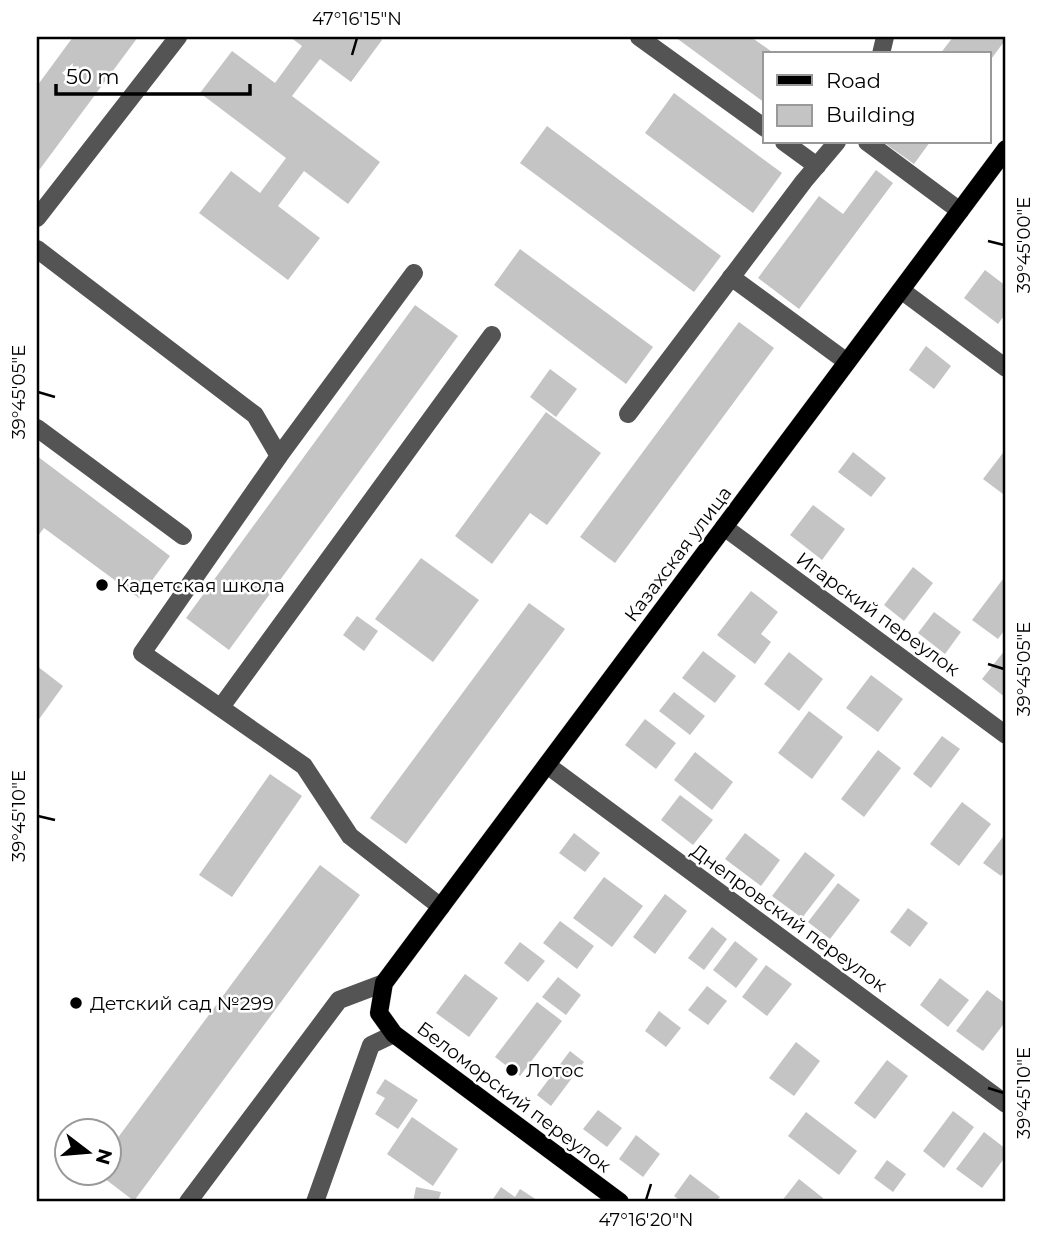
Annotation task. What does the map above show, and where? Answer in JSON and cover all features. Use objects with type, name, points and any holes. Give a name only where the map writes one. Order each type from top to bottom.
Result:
[{"type":"main road","name":"Казахская улица","points":[[384,983],[1006,149]]},
{"type":"main road","name":"Беломорский переулок","points":[[384,983],[379,1013],[394,1034],[620,1202]]},
{"type":"street","points":[[37,218],[178,37]]},
{"type":"street","points":[[639,37],[763,127]]},
{"type":"street","points":[[787,144],[817,166]]},
{"type":"street","points":[[628,414],[835,144]]},
{"type":"street","points":[[870,144],[960,211]]},
{"type":"street","points":[[37,249],[255,415],[279,456]]},
{"type":"street","points":[[414,274],[279,456],[142,653],[304,766],[350,836],[441,907]]},
{"type":"street","points":[[731,277],[847,362]]},
{"type":"street","points":[[901,290],[1006,368]]},
{"type":"street","points":[[221,707],[492,335]]},
{"type":"street","points":[[37,428],[183,536]]},
{"type":"street","name":"Игарский переулок","points":[[724,527],[1006,735]]},
{"type":"street","name":"Днепровский переулок","points":[[547,765],[1006,1104]]},
{"type":"street","points":[[188,1202],[339,1000],[384,983]]},
{"type":"street","points":[[315,1202],[372,1045],[394,1034]]},
{"type":"building","points":[[73,37],[138,37],[37,173],[37,86]]},
{"type":"building","points":[[290,37],[378,37],[382,40],[351,82],[320,59],[292,96],[380,162],[348,204],[304,171],[278,206],[320,238],[288,280],[199,213],[231,171],[260,193],[286,158],[200,93],[232,51],[275,83],[302,46]]},
{"type":"building","points":[[675,37],[751,37],[772,52],[763,52],[763,102]]},
{"type":"building","points":[[953,37],[1006,37],[990,61],[990,52],[942,52]]},
{"type":"building","points":[[674,93],[782,173],[753,213],[645,133]]},
{"type":"building","points":[[547,126],[721,256],[694,292],[520,163]]},
{"type":"building","points":[[886,144],[929,144],[914,164]]},
{"type":"building","points":[[876,170],[893,183],[799,309],[758,278],[819,196],[843,214]]},
{"type":"building","points":[[520,249],[653,347],[626,384],[494,285]]},
{"type":"building","points":[[985,270],[1006,286],[1006,313],[998,324],[964,298]]},
{"type":"building","points":[[415,305],[458,336],[229,650],[186,618]]},
{"type":"building","points":[[739,322],[774,348],[615,563],[580,537]]},
{"type":"building","points":[[926,346],[951,366],[934,389],[909,370]]},
{"type":"building","points":[[550,369],[577,389],[556,417],[530,397]]},
{"type":"building","points":[[546,412],[601,453],[547,525],[530,513],[492,564],[455,536]]},
{"type":"building","points":[[1006,449],[1006,489],[1003,494],[983,479]]},
{"type":"building","points":[[853,452],[886,478],[871,497],[838,472]]},
{"type":"building","points":[[37,456],[170,556],[139,598],[44,528],[37,537]]},
{"type":"building","points":[[813,505],[845,529],[822,560],[790,535]]},
{"type":"building","points":[[421,558],[479,600],[433,662],[375,619]]},
{"type":"building","points":[[913,567],[933,583],[904,621],[884,605]]},
{"type":"building","points":[[1006,575],[1006,628],[998,639],[972,620]]},
{"type":"building","points":[[751,591],[778,612],[761,634],[771,642],[755,664],[717,635]]},
{"type":"building","points":[[529,603],[565,629],[406,844],[370,818]]},
{"type":"building","points":[[934,612],[961,632],[945,654],[918,633]]},
{"type":"building","points":[[357,616],[378,631],[364,651],[343,635]]},
{"type":"building","points":[[703,651],[736,676],[715,703],[682,678]]},
{"type":"building","points":[[1006,651],[1006,698],[982,679]]},
{"type":"building","points":[[789,652],[823,679],[799,711],[764,684]]},
{"type":"building","points":[[37,666],[63,686],[37,722]]},
{"type":"building","points":[[871,675],[903,699],[878,732],[846,708]]},
{"type":"building","points":[[674,692],[705,716],[690,735],[659,711]]},
{"type":"building","points":[[809,711],[843,737],[812,779],[778,753]]},
{"type":"building","points":[[645,719],[676,743],[656,769],[625,745]]},
{"type":"building","points":[[942,736],[960,749],[931,788],[913,774]]},
{"type":"building","points":[[878,750],[901,768],[864,817],[841,799]]},
{"type":"building","points":[[695,752],[733,782],[712,810],[674,780]]},
{"type":"building","points":[[270,774],[302,796],[232,897],[199,875]]},
{"type":"building","points":[[680,795],[713,820],[693,845],[661,820]]},
{"type":"building","points":[[962,802],[991,824],[959,866],[930,844]]},
{"type":"building","points":[[574,833],[600,853],[585,872],[559,853]]},
{"type":"building","points":[[745,833],[780,860],[761,886],[725,859]]},
{"type":"building","points":[[1006,833],[1006,870],[1001,876],[983,863]]},
{"type":"building","points":[[805,852],[835,875],[802,918],[772,896]]},
{"type":"building","points":[[320,865],[360,895],[134,1201],[114,1186],[122,1186],[122,1132]]},
{"type":"building","points":[[604,877],[643,906],[612,947],[573,918]]},
{"type":"building","points":[[838,883],[860,900],[830,939],[808,922]]},
{"type":"building","points":[[665,894],[687,911],[655,954],[633,937]]},
{"type":"building","points":[[908,908],[928,923],[910,947],[890,932]]},
{"type":"building","points":[[560,921],[594,946],[577,969],[543,943]]},
{"type":"building","points":[[712,927],[727,939],[704,970],[688,958]]},
{"type":"building","points":[[735,941],[758,959],[736,988],[713,970]]},
{"type":"building","points":[[520,942],[545,961],[528,982],[504,963]]},
{"type":"building","points":[[766,965],[792,984],[767,1016],[742,997]]},
{"type":"building","points":[[465,974],[498,998],[469,1037],[436,1013]]},
{"type":"building","points":[[558,977],[581,995],[566,1015],[542,997]]},
{"type":"building","points":[[940,978],[969,1000],[948,1027],[920,1005]]},
{"type":"building","points":[[707,986],[727,1001],[708,1025],[688,1010]]},
{"type":"building","points":[[987,990],[1006,1004],[1006,1021],[983,1051],[956,1031]]},
{"type":"building","points":[[537,1002],[562,1021],[520,1076],[495,1057]]},
{"type":"building","points":[[659,1011],[681,1028],[666,1047],[645,1031]]},
{"type":"building","points":[[796,1042],[820,1061],[794,1096],[769,1078]]},
{"type":"building","points":[[570,1051],[584,1062],[551,1106],[537,1095]]},
{"type":"building","points":[[887,1060],[908,1076],[875,1119],[854,1103]]},
{"type":"building","points":[[385,1079],[418,1100],[398,1129],[375,1114],[385,1098],[376,1093]]},
{"type":"building","points":[[598,1110],[622,1128],[607,1147],[583,1129]]},
{"type":"building","points":[[953,1111],[974,1127],[944,1168],[923,1151]]},
{"type":"building","points":[[806,1112],[857,1151],[839,1175],[788,1136]]},
{"type":"building","points":[[412,1117],[458,1149],[433,1186],[387,1154]]},
{"type":"building","points":[[984,1132],[1006,1149],[1006,1156],[982,1188],[956,1169]]},
{"type":"building","points":[[636,1135],[660,1154],[643,1177],[619,1159]]},
{"type":"building","points":[[887,1160],[906,1174],[893,1192],[874,1178]]},
{"type":"building","points":[[690,1174],[720,1197],[715,1202],[682,1202],[674,1196]]},
{"type":"building","points":[[799,1179],[823,1198],[820,1202],[781,1202]]},
{"type":"building","points":[[416,1187],[441,1192],[438,1202],[413,1202]]},
{"type":"building","points":[[501,1187],[515,1197],[520,1189],[540,1202],[491,1202]]},
{"type":"place","name":"Кадетская школа","points":[[102,585]]},
{"type":"place","name":"Детский сад №299","points":[[76,1003]]},
{"type":"place","name":"Лотос","points":[[512,1070]]}]
